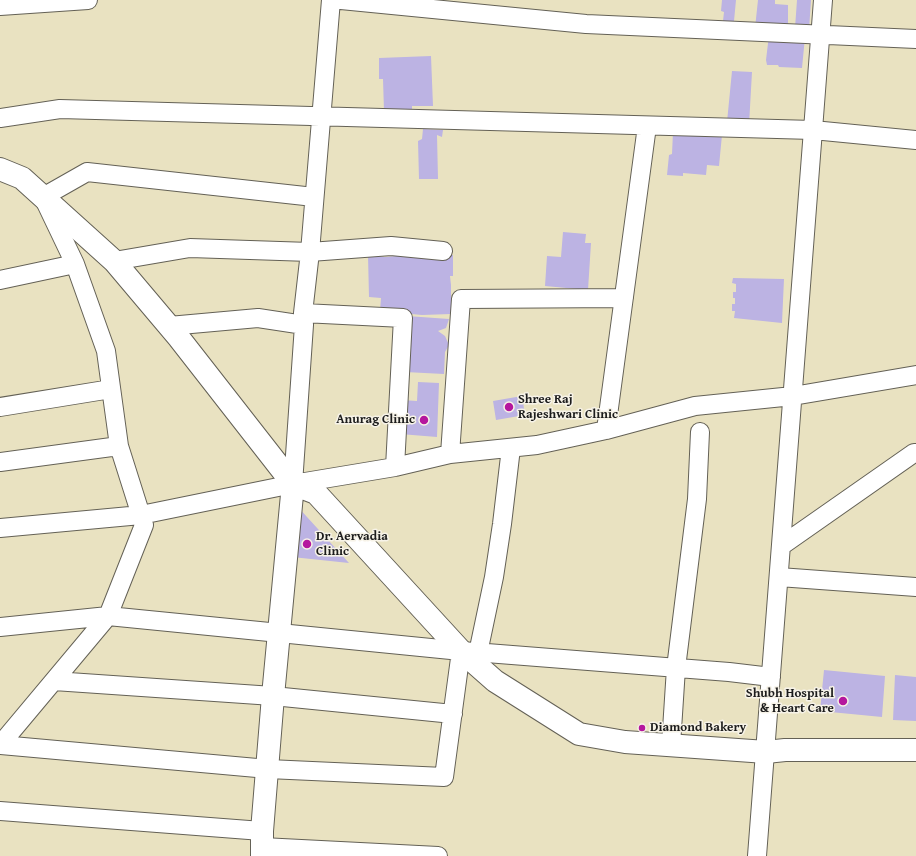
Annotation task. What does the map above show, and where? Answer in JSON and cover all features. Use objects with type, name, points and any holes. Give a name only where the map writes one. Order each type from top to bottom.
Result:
[{"type":"main road","points":[[0,169],[22,178],[114,261],[169,326],[293,484],[316,493],[470,652],[495,680],[579,734],[625,742],[766,752],[785,750],[916,750]]},
{"type":"main road","points":[[262,845],[273,696],[293,484]]},
{"type":"street","points":[[0,6],[88,0]]},
{"type":"street","points":[[293,484],[304,319],[331,0]]},
{"type":"street","points":[[341,0],[586,24],[916,39]]},
{"type":"street","points":[[757,856],[823,0]]},
{"type":"street","points":[[0,118],[60,109],[813,130],[916,140]]},
{"type":"street","points":[[606,430],[647,126]]},
{"type":"street","points":[[0,745],[108,616],[144,525],[119,446],[106,351],[75,264],[43,197],[87,172],[314,197]]},
{"type":"street","points":[[114,261],[190,248],[310,252],[391,246],[444,251]]},
{"type":"street","points":[[0,280],[75,264]]},
{"type":"street","points":[[450,454],[461,299],[624,298]]},
{"type":"street","points":[[169,326],[258,318],[403,318],[396,467]]},
{"type":"street","points":[[0,528],[141,515],[293,484],[396,467],[450,454],[537,445],[606,430],[695,406],[793,396],[916,375]]},
{"type":"street","points":[[0,407],[111,389]]},
{"type":"street","points":[[671,746],[676,668],[697,500],[700,432]]},
{"type":"street","points":[[0,462],[119,446]]},
{"type":"street","points":[[0,745],[268,768],[444,777],[453,714],[470,652],[494,576],[511,448]]},
{"type":"street","points":[[781,546],[916,453]]},
{"type":"street","points":[[779,577],[916,587]]},
{"type":"street","points":[[0,627],[108,616],[470,652],[730,672],[771,677]]},
{"type":"street","points":[[54,681],[273,696],[453,714]]},
{"type":"street","points":[[0,811],[262,845],[378,855],[438,856]]},
{"type":"building","points":[[722,0],[736,0],[734,21],[723,21],[724,12],[721,11]]},
{"type":"building","points":[[758,0],[775,0],[775,4],[788,5],[788,30],[755,28]]},
{"type":"building","points":[[797,0],[811,0],[809,30],[795,28]]},
{"type":"building","points":[[769,35],[805,37],[802,68],[767,65],[766,60]]},
{"type":"building","points":[[431,56],[433,106],[412,106],[412,110],[384,111],[383,79],[379,79],[379,58]]},
{"type":"building","points":[[732,71],[752,72],[749,125],[727,122]]},
{"type":"building","points":[[423,129],[443,130],[442,137],[437,135],[438,179],[419,179],[418,141],[422,139]]},
{"type":"building","points":[[673,132],[722,135],[719,166],[707,165],[706,175],[683,173],[683,176],[667,175],[669,155],[672,154]]},
{"type":"building","points":[[563,232],[586,234],[585,243],[591,243],[588,290],[545,286],[547,256],[561,257]]},
{"type":"building","points":[[368,255],[385,257],[408,255],[453,255],[453,276],[450,276],[451,314],[422,315],[380,311],[381,298],[369,297]]},
{"type":"building","points":[[733,278],[784,279],[782,323],[734,318],[735,311],[732,311],[732,304],[735,304],[733,292],[736,292],[736,284],[732,283]]},
{"type":"building","points":[[407,316],[449,319],[446,328],[438,331],[445,336],[449,345],[445,352],[444,374],[405,372]]},
{"type":"building","points":[[418,382],[439,383],[437,437],[400,434],[402,400],[417,401]]},
{"type":"building","points":[[522,396],[525,415],[496,420],[493,401]]},
{"type":"building","points":[[297,506],[349,563],[292,557]]},
{"type":"building","points":[[824,670],[885,676],[882,717],[820,711]]},
{"type":"building","points":[[895,675],[916,677],[916,721],[893,720]]},
{"type":"place","name":"Shree Raj Rajeshwari Clinic","points":[[509,407]]},
{"type":"place","name":"Anurag Clinic","points":[[424,420]]},
{"type":"place","name":"Dr. Aervadia Clinic","points":[[307,544]]},
{"type":"place","name":"Shubh Hospital & Heart Care","points":[[843,701]]},
{"type":"place","name":"Diamond Bakery","points":[[642,728]]}]
